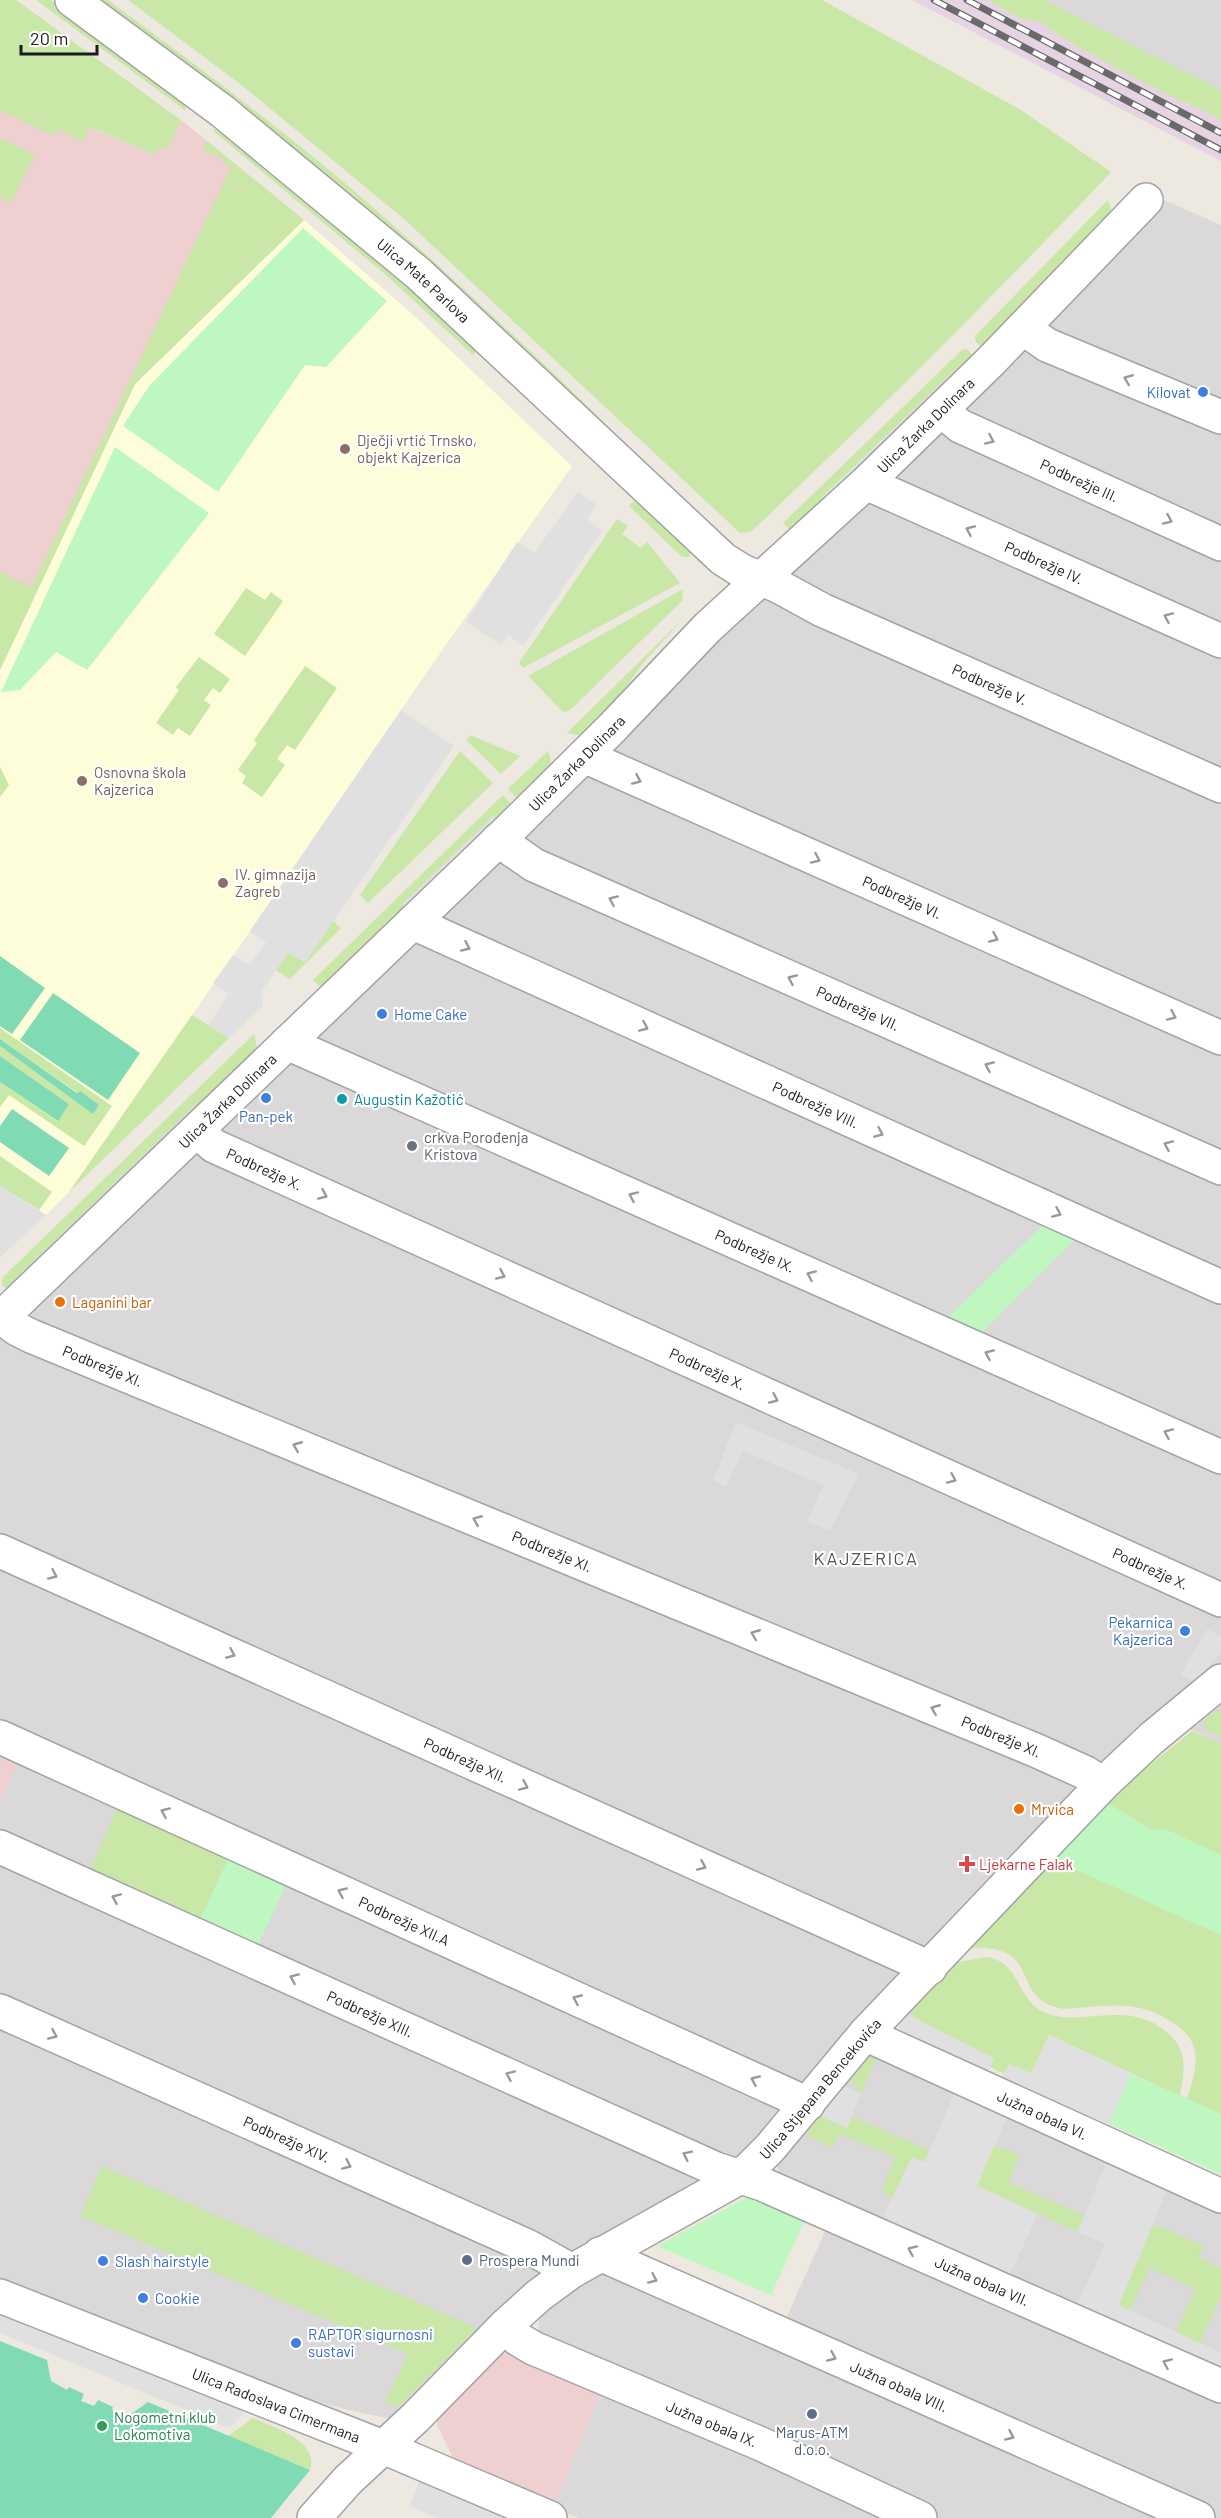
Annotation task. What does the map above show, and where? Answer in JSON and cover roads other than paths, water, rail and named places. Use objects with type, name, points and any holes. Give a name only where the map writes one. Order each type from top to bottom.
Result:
[{"type":"street","name":"Ulica Mate Parlova","points":[[72,0],[222,111],[371,233],[419,274],[723,560],[759,580]]},
{"type":"street","name":"Ulica Žarka Dolinara","points":[[1,1319],[584,756],[708,627],[866,483],[1023,328],[1146,200]]},
{"type":"street","points":[[1023,328],[1047,345],[1221,417]]},
{"type":"street","name":"Podbrežje III.","points":[[940,410],[960,426],[1221,544]]},
{"type":"street","name":"Podbrežje IV.","points":[[866,483],[1221,641]]},
{"type":"street","name":"Podbrežje V.","points":[[759,580],[778,586],[822,610],[1221,786]]},
{"type":"street","name":"Podbrežje VI.","points":[[584,756],[1221,1038]]},
{"type":"street","name":"Podbrežje VII.","points":[[498,840],[545,870],[1221,1168]]},
{"type":"street","name":"Podbrežje VIII.","points":[[414,921],[420,926],[1221,1287]]},
{"type":"street","name":"Podbrežje IX.","points":[[287,1043],[1221,1457]]},
{"type":"street","name":"Podbrežje X.","points":[[196,1131],[214,1146],[1221,1600]]},
{"type":"street","name":"Podbrežje XI.","points":[[1,1319],[31,1336],[1035,1750],[1086,1773],[1103,1784]]},
{"type":"street","name":"Podbrežje XII.","points":[[0,1551],[930,1968]]},
{"type":"street","name":"Ulica Stjepana Bencekovića","points":[[314,2518],[338,2490],[415,2418],[505,2326],[538,2296],[600,2254],[699,2202],[742,2176],[808,2104],[865,2034],[1103,1784],[1152,1738],[1221,1681]]},
{"type":"street","name":"Podbrežje XII.A","points":[[0,1737],[808,2104]]},
{"type":"street","name":"Podbrežje XIII.","points":[[0,1846],[716,2169],[742,2176]]},
{"type":"street","name":"Podbrežje XIV.","points":[[0,2011],[527,2246],[572,2271]]},
{"type":"street","name":"Južna obala VI.","points":[[865,2034],[1221,2196]]},
{"type":"street","name":"Južna obala VII.","points":[[742,2176],[1221,2386]]},
{"type":"street","name":"Južna obala VIII.","points":[[600,2254],[1198,2518]]},
{"type":"street","name":"Ulica Radoslava Cimermana","points":[[0,2296],[382,2447],[550,2518]]},
{"type":"street","name":"Južna obala IX.","points":[[505,2326],[518,2339],[533,2348],[761,2444],[920,2518]]},
{"type":"railway","points":[[934,0],[1221,150]]},
{"type":"railway","points":[[967,0],[1221,133]]},
{"type":"place","name":"Kilovat","points":[[1203,392]]},
{"type":"place","name":"Dječji vrtić Trnsko, objekt Kajzerica","points":[[345,449]]},
{"type":"place","name":"Osnovna škola Kajzerica","points":[[82,781]]},
{"type":"place","name":"IV. gimnazija Zagreb","points":[[223,883]]},
{"type":"place","name":"Home Cake","points":[[382,1014]]},
{"type":"place","name":"Pan-pek","points":[[266,1098]]},
{"type":"place","name":"Augustin Kažotić","points":[[342,1099]]},
{"type":"place","name":"crkva Porođenja Kristova","points":[[412,1146]]},
{"type":"place","name":"Laganini bar","points":[[60,1302]]},
{"type":"place","name":"Pekarnica Kajzerica","points":[[1185,1631]]},
{"type":"place","name":"Mrvica","points":[[1019,1809]]},
{"type":"place","name":"Ljekarne Falak","points":[[967,1864]]},
{"type":"place","name":"Prospera Mundi","points":[[467,2260]]},
{"type":"place","name":"Slash hairstyle","points":[[103,2261]]},
{"type":"place","name":"Cookie","points":[[143,2298]]},
{"type":"place","name":"RAPTOR sigurnosni sustavi","points":[[296,2343]]},
{"type":"place","name":"Marus-ATM d.o.o.","points":[[812,2414]]},
{"type":"place","name":"Nogometni klub Lokomotiva","points":[[102,2426]]},
{"type":"district","name":"KAJZERICA","points":[[866,1558]]}]
